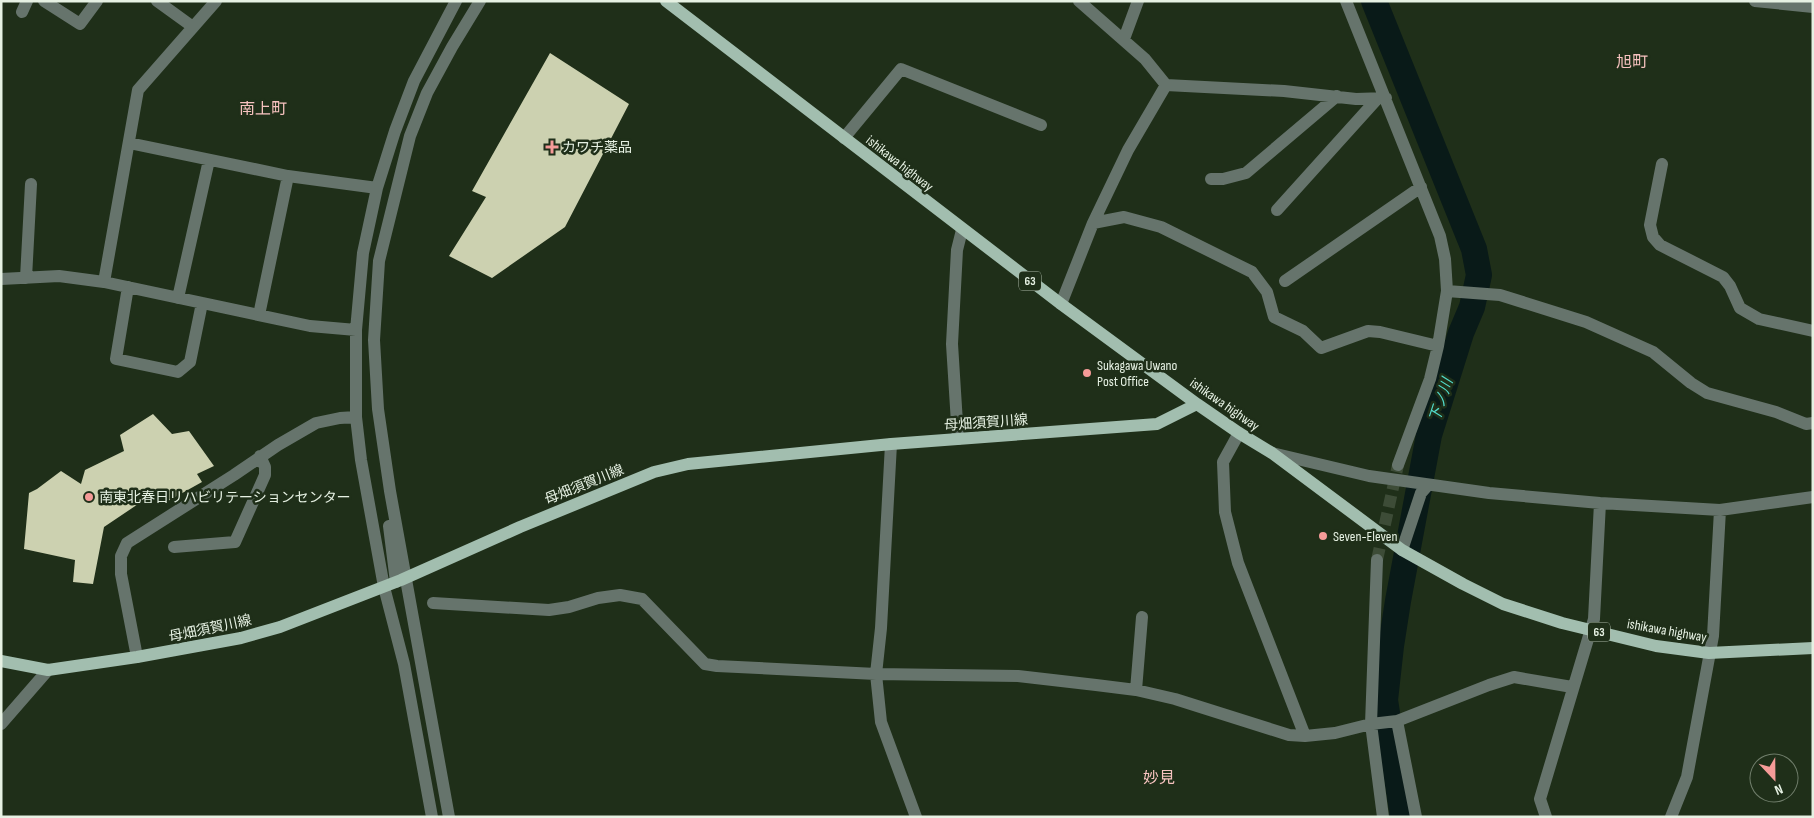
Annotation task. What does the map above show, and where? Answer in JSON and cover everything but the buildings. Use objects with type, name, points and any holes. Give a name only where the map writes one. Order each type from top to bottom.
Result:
[{"type":"main road","name":"ishikawa highway","points":[[666,1],[962,230],[1061,304],[1197,404],[1272,453],[1402,550],[1503,604],[1562,623],[1656,646],[1709,653],[1813,648]]},
{"type":"main road","name":"母畑須賀川線","points":[[1,661],[48,670],[137,657],[241,638],[280,627],[397,582],[520,527],[654,472],[688,464],[891,444],[1157,424],[1197,404]]},
{"type":"street","points":[[44,1],[80,24],[97,1]]},
{"type":"street","points":[[157,1],[193,27]]},
{"type":"street","points":[[104,282],[138,90],[216,1]]},
{"type":"street","points":[[404,664],[408,626],[361,460],[356,417],[356,330],[363,253],[377,188],[395,131],[414,81],[456,1]]},
{"type":"street","points":[[449,817],[397,582],[389,530],[390,491],[378,409],[374,340],[379,261],[414,127],[427,92],[480,1]]},
{"type":"street","points":[[1079,1],[1145,59],[1166,85],[1284,91],[1356,99],[1382,98]]},
{"type":"street","points":[[1124,39],[1138,1]]},
{"type":"street","points":[[1346,1],[1382,98],[1440,236],[1445,260],[1447,291],[1438,346],[1430,379],[1398,465]]},
{"type":"street","points":[[1755,1],[1813,7]]},
{"type":"street","points":[[844,138],[901,69],[1041,125]]},
{"type":"street","points":[[1061,304],[1093,222],[1128,150],[1166,85]]},
{"type":"street","points":[[1211,179],[1223,179],[1246,173],[1337,96]]},
{"type":"street","points":[[1277,210],[1382,98]]},
{"type":"street","points":[[129,143],[288,176],[377,188]]},
{"type":"street","points":[[178,298],[209,160]]},
{"type":"street","points":[[1662,164],[1650,225],[1653,237],[1660,245],[1723,278],[1730,286],[1740,308],[1746,312],[1759,319],[1813,332]]},
{"type":"street","points":[[260,316],[288,176]]},
{"type":"street","points":[[26,278],[30,184]]},
{"type":"street","points":[[1285,281],[1421,187]]},
{"type":"street","points":[[1093,222],[1124,218],[1160,227],[1252,272],[1267,292],[1274,317],[1303,332],[1321,348],[1368,331],[1380,332],[1438,346]]},
{"type":"street","points":[[958,439],[952,344],[957,250],[962,230]]},
{"type":"street","points":[[1,279],[59,276],[104,282],[310,326],[356,330]]},
{"type":"street","points":[[128,287],[116,359],[178,372],[190,362],[202,303]]},
{"type":"street","points":[[1447,291],[1500,295],[1586,322],[1653,352],[1691,383],[1708,393],[1776,412],[1806,424],[1813,423]]},
{"type":"street","points":[[137,657],[121,574],[121,556],[127,543],[234,475],[260,456],[316,423],[356,417]]},
{"type":"street","points":[[1239,433],[1222,462],[1225,512],[1238,563],[1305,736]]},
{"type":"street","points":[[891,444],[882,618],[876,674],[881,722],[916,817]]},
{"type":"street","points":[[1272,453],[1369,476],[1428,485],[1489,493],[1600,503],[1720,510],[1813,497]]},
{"type":"street","points":[[174,547],[235,542],[265,475],[265,467],[260,456]]},
{"type":"street","points":[[1402,550],[1421,493],[1428,485]]},
{"type":"street","points":[[1546,817],[1540,799],[1572,687],[1594,619],[1600,503]]},
{"type":"street","points":[[1671,817],[1687,777],[1709,653],[1714,636],[1720,510]]},
{"type":"street","points":[[1377,560],[1371,724],[1383,817]]},
{"type":"street","points":[[397,582],[404,664],[432,817]]},
{"type":"street","points":[[433,603],[548,610],[569,607],[598,598],[620,595],[642,599],[705,664],[727,667],[876,674],[1018,676],[1136,690],[1175,699],[1289,735],[1305,736],[1335,733],[1371,724],[1397,721],[1434,705],[1514,677],[1572,687]]},
{"type":"street","points":[[1136,690],[1142,617]]},
{"type":"street","points":[[1,724],[48,670]]},
{"type":"street","points":[[1397,721],[1416,817]]},
{"type":"waterway","name":"下ノ川","points":[[1374,1],[1474,249],[1479,275],[1472,307],[1461,333],[1429,435],[1391,646],[1385,700],[1403,817]]},
{"type":"tunnel","points":[[1377,560],[1398,465]]},
{"type":"place","name":"カワチ薬品","points":[[552,147]]},
{"type":"place","name":"Sukagawa Uwano Post Office","points":[[1087,373]]},
{"type":"place","name":"南東北春日リハビリテーションセンター","points":[[89,497]]},
{"type":"place","name":"Seven-Eleven","points":[[1323,536]]},
{"type":"district","name":"旭町","points":[[1632,61]]},
{"type":"district","name":"南上町","points":[[263,108]]},
{"type":"district","name":"妙見","points":[[1159,777]]}]
